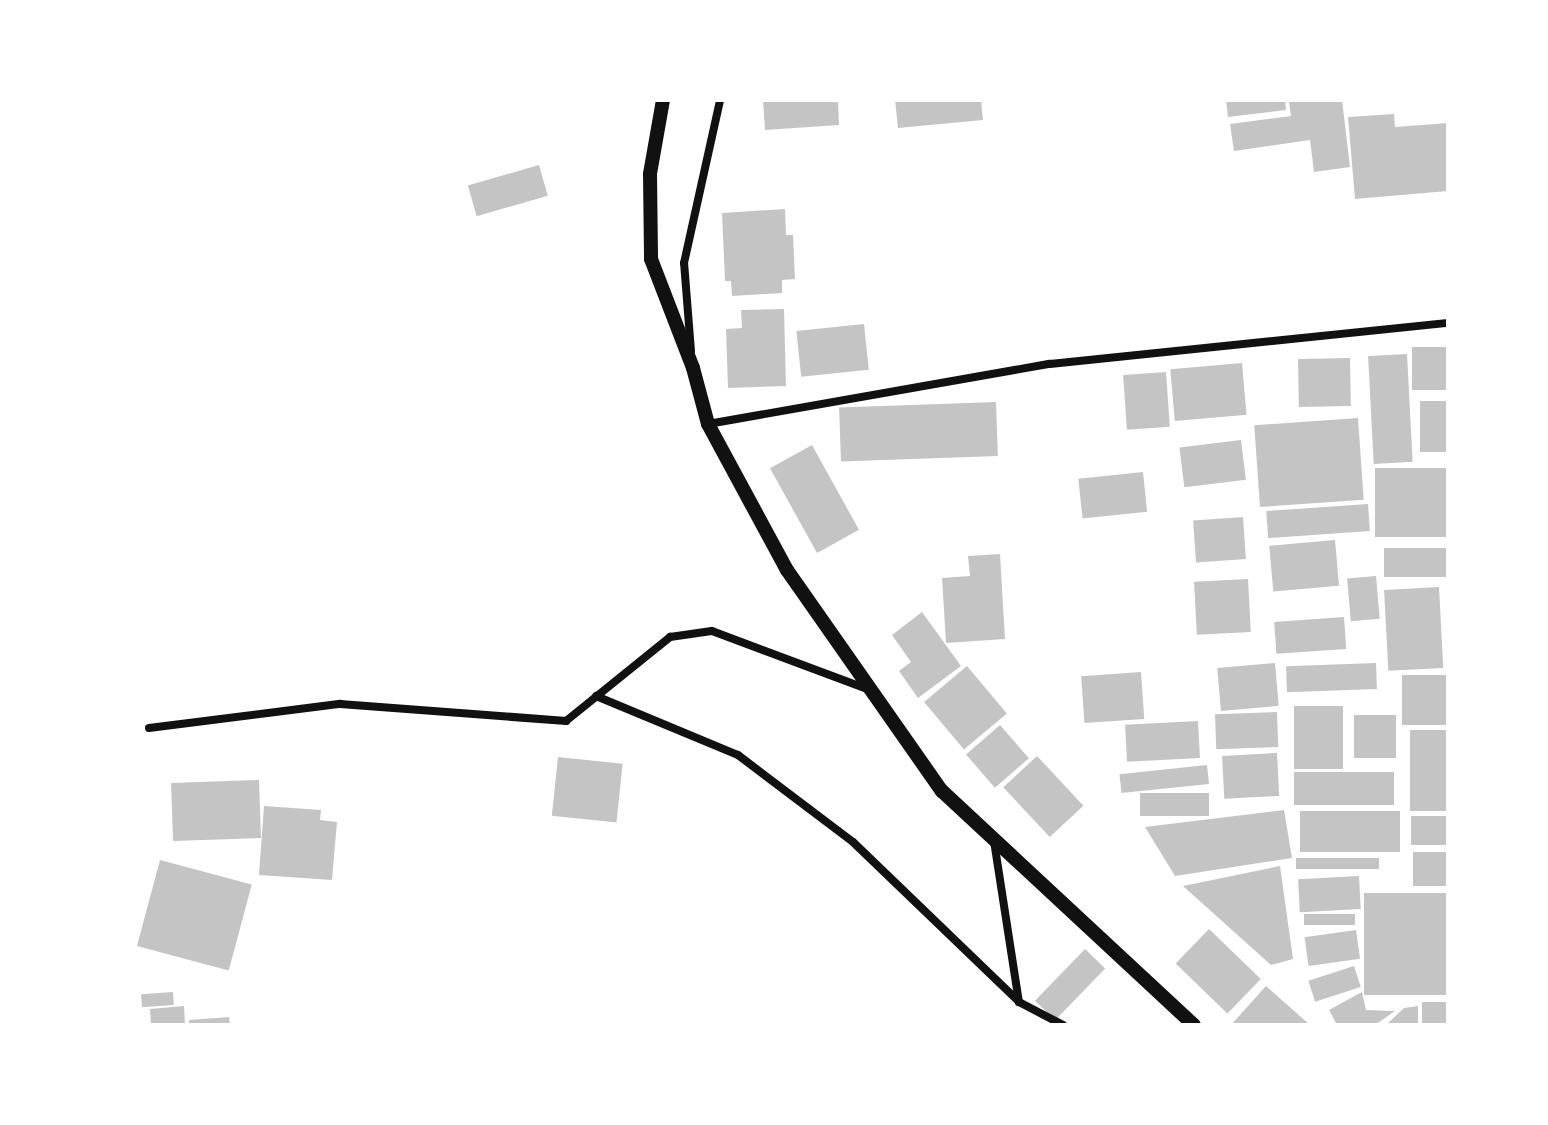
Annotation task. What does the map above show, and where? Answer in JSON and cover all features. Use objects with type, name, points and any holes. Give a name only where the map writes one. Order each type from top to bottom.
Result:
[{"type":"street","points":[[663,100],[650,174],[651,259],[693,368],[708,424],[787,570],[942,791],[1194,1025]]},
{"type":"street","points":[[693,368],[684,263],[720,100]]},
{"type":"street","points":[[708,424],[1050,364],[1448,323]]},
{"type":"street","points":[[149,728],[340,704],[566,721],[670,637],[712,631],[868,689]]},
{"type":"street","points":[[596,696],[738,755],[853,842],[1019,1002],[1063,1025]]},
{"type":"street","points":[[994,840],[1019,1002]]},
{"type":"building","points":[[763,100],[838,100],[839,125],[765,130]]},
{"type":"building","points":[[895,100],[981,100],[983,120],[898,128]]},
{"type":"building","points":[[1226,100],[1285,100],[1286,110],[1228,117]]},
{"type":"building","points":[[1342,100],[1350,167],[1314,172],[1310,140],[1234,151],[1230,124],[1291,116],[1289,102]]},
{"type":"building","points":[[1394,114],[1395,127],[1448,123],[1448,191],[1355,199],[1348,117]]},
{"type":"building","points":[[539,165],[548,196],[477,216],[468,185]]},
{"type":"building","points":[[785,209],[786,235],[793,235],[795,279],[782,280],[782,293],[732,296],[731,281],[725,281],[722,213]]},
{"type":"building","points":[[784,309],[786,386],[728,388],[726,329],[742,328],[741,310]]},
{"type":"building","points":[[864,324],[869,370],[801,377],[796,331]]},
{"type":"building","points":[[1412,347],[1448,347],[1448,390],[1412,390]]},
{"type":"building","points":[[1407,354],[1413,462],[1374,464],[1368,356]]},
{"type":"building","points":[[1350,358],[1351,406],[1299,407],[1298,359]]},
{"type":"building","points":[[1242,363],[1247,415],[1175,421],[1170,369]]},
{"type":"building","points":[[1166,372],[1170,427],[1127,430],[1123,375]]},
{"type":"building","points":[[1420,401],[1448,401],[1448,452],[1420,452]]},
{"type":"building","points":[[996,402],[998,456],[841,461],[839,407]]},
{"type":"building","points":[[1358,418],[1364,500],[1260,507],[1254,425]]},
{"type":"building","points":[[1241,440],[1246,480],[1184,487],[1179,448]]},
{"type":"building","points":[[812,445],[859,530],[817,553],[770,468]]},
{"type":"building","points":[[1375,468],[1448,468],[1448,537],[1375,537]]},
{"type":"building","points":[[1143,472],[1147,512],[1083,519],[1078,479]]},
{"type":"building","points":[[1368,504],[1370,531],[1268,538],[1266,511]]},
{"type":"building","points":[[1243,517],[1246,559],[1196,562],[1193,520]]},
{"type":"building","points":[[1335,540],[1339,586],[1273,592],[1269,546]]},
{"type":"building","points":[[1384,548],[1448,548],[1448,577],[1384,577]]},
{"type":"building","points":[[1000,554],[1005,639],[946,643],[942,578],[970,576],[968,556]]},
{"type":"building","points":[[1376,576],[1380,619],[1351,621],[1347,579]]},
{"type":"building","points":[[1248,579],[1251,632],[1197,635],[1194,582]]},
{"type":"building","points":[[1439,587],[1443,668],[1388,671],[1384,590]]},
{"type":"building","points":[[922,612],[961,666],[918,698],[899,671],[911,662],[892,635]]},
{"type":"building","points":[[1344,617],[1346,649],[1276,654],[1274,622]]},
{"type":"building","points":[[1275,663],[1279,706],[1221,711],[1217,668]]},
{"type":"building","points":[[1376,663],[1377,689],[1287,692],[1286,666]]},
{"type":"building","points":[[967,666],[1007,713],[964,749],[924,702]]},
{"type":"building","points":[[1141,672],[1144,719],[1084,723],[1081,676]]},
{"type":"building","points":[[1402,675],[1448,675],[1448,725],[1402,725]]},
{"type":"building","points":[[1294,706],[1343,706],[1343,769],[1294,769]]},
{"type":"building","points":[[1277,712],[1278,747],[1216,749],[1215,714]]},
{"type":"building","points":[[1354,715],[1396,715],[1396,758],[1354,758]]},
{"type":"building","points":[[1198,721],[1200,758],[1127,762],[1125,725]]},
{"type":"building","points":[[1000,725],[1029,758],[995,788],[966,755]]},
{"type":"building","points":[[1410,730],[1448,730],[1448,811],[1410,811]]},
{"type":"building","points":[[1277,753],[1279,796],[1224,799],[1222,756]]},
{"type":"building","points":[[1037,756],[1083,806],[1050,837],[1003,787]]},
{"type":"building","points":[[558,757],[623,764],[616,822],[552,816]]},
{"type":"building","points":[[1207,765],[1209,784],[1121,793],[1119,774]]},
{"type":"building","points":[[1294,772],[1394,772],[1394,805],[1294,805]]},
{"type":"building","points":[[259,780],[261,838],[173,841],[171,783]]},
{"type":"building","points":[[1140,793],[1209,793],[1209,816],[1140,816]]},
{"type":"building","points":[[264,806],[321,810],[320,820],[337,822],[332,880],[259,875]]},
{"type":"building","points":[[1284,810],[1292,858],[1175,876],[1145,827]]},
{"type":"building","points":[[1300,811],[1400,811],[1400,852],[1300,852]]},
{"type":"building","points":[[1411,816],[1448,816],[1448,845],[1411,845]]},
{"type":"building","points":[[1413,852],[1448,852],[1448,886],[1413,886]]},
{"type":"building","points":[[1296,858],[1379,858],[1379,869],[1296,869]]},
{"type":"building","points":[[160,860],[252,885],[229,971],[137,946]]},
{"type":"building","points":[[1280,866],[1293,959],[1271,965],[1183,886]]},
{"type":"building","points":[[1359,876],[1361,909],[1300,912],[1298,879]]},
{"type":"building","points":[[1364,893],[1448,893],[1448,995],[1364,995]]},
{"type":"building","points":[[1304,914],[1355,914],[1355,925],[1304,925]]},
{"type":"building","points":[[1209,929],[1261,979],[1227,1014],[1176,964]]},
{"type":"building","points":[[1356,930],[1360,959],[1309,966],[1305,937]]},
{"type":"building","points":[[1085,949],[1105,968],[1055,1020],[1035,1001]]},
{"type":"building","points":[[1354,966],[1361,987],[1315,1002],[1308,981]]},
{"type":"building","points":[[1266,986],[1310,1025],[1231,1025]]},
{"type":"building","points":[[173,992],[174,1005],[142,1007],[141,994]]},
{"type":"building","points":[[1362,992],[1366,1010],[1395,1011],[1375,1025],[1337,1025],[1329,1010]]},
{"type":"building","points":[[1422,1002],[1448,1002],[1448,1025],[1422,1025]]},
{"type":"building","points":[[184,1006],[185,1025],[151,1025],[150,1009]]},
{"type":"building","points":[[1418,1006],[1418,1025],[1386,1025],[1404,1008]]},
{"type":"building","points":[[229,1017],[230,1025],[189,1025],[189,1020]]}]
